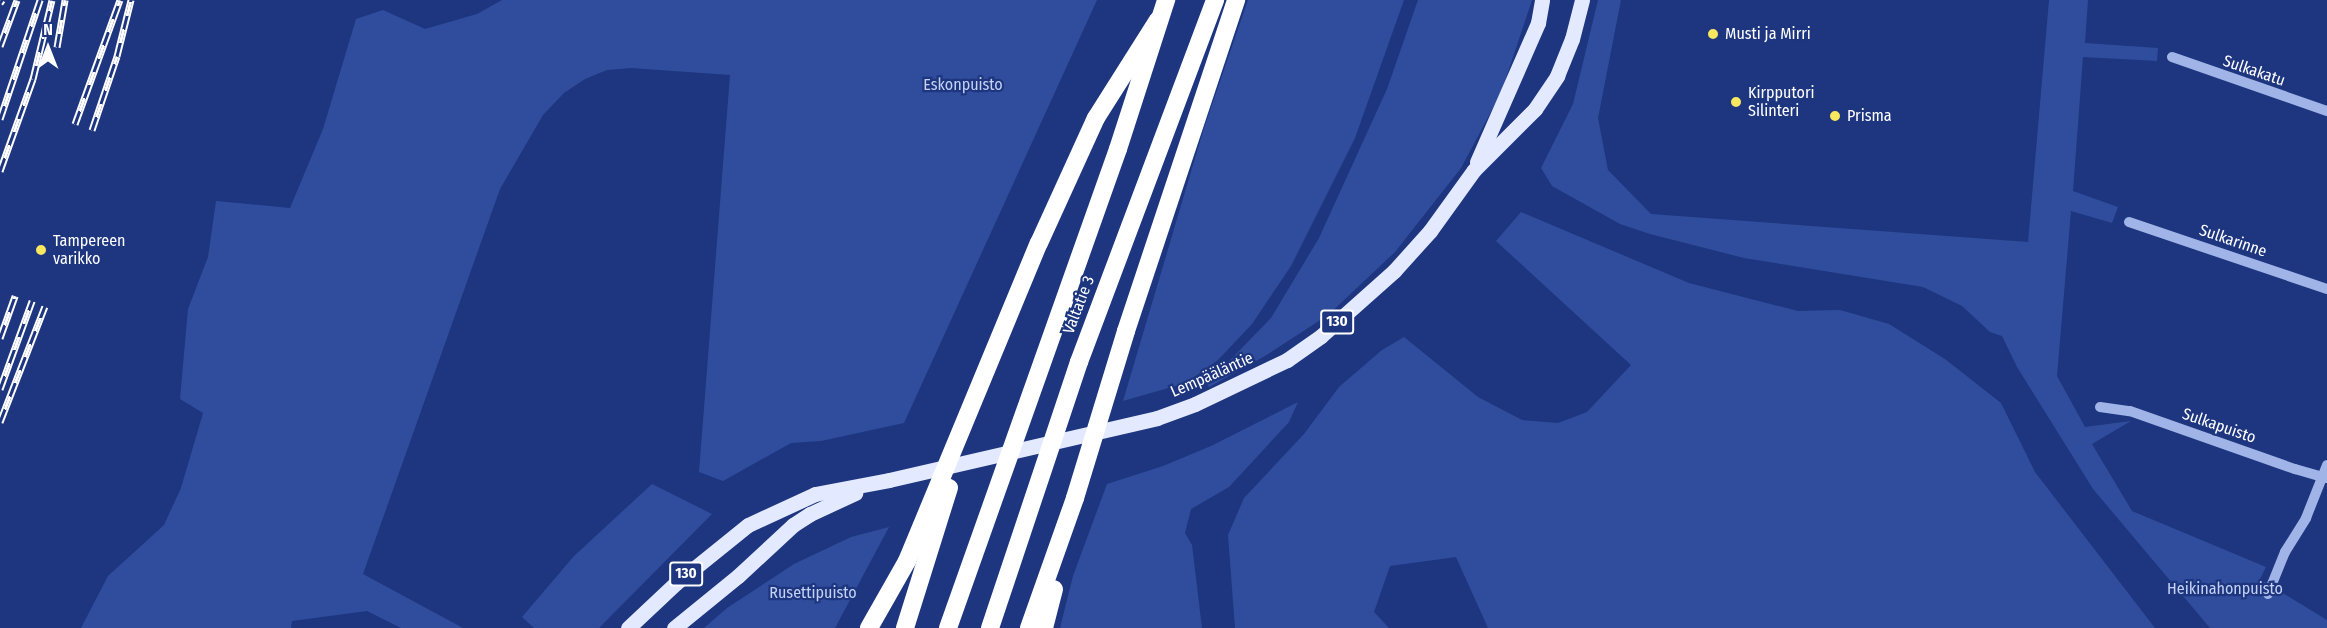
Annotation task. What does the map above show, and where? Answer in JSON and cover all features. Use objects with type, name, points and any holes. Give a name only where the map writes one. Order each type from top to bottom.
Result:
[{"type":"highway","name":"Valtatie 3","points":[[948,628],[1118,148],[1166,0]]},
{"type":"highway","name":"Valtatie 3","points":[[990,628],[1079,362],[1215,0]]},
{"type":"highway","points":[[1029,628],[1075,498],[1126,331],[1236,0]]},
{"type":"highway","points":[[869,628],[907,561],[1039,243],[1096,118],[1158,20]]},
{"type":"highway","points":[[905,628],[984,378]]},
{"type":"highway","points":[[1044,628],[1075,498]]},
{"type":"main road","name":"Lempääläntie","points":[[1474,170],[1538,23],[1542,0]]},
{"type":"main road","name":"Lempääläntie","points":[[628,628],[676,583],[748,525],[815,494],[889,480],[1157,418],[1252,378],[1287,360],[1321,336],[1394,271],[1430,231],[1474,170],[1526,120],[1557,76],[1572,39],[1582,0]]},
{"type":"main road","name":"Lempääläntie","points":[[674,628],[738,576],[793,525],[839,499],[889,480]]},
{"type":"street","name":"Sulkakatu","points":[[2172,57],[2327,111]]},
{"type":"street","name":"Sulkarinne","points":[[2129,222],[2327,289]]},
{"type":"street","name":"Sulkapuisto","points":[[2100,407],[2130,411],[2295,469],[2325,477]]},
{"type":"street","points":[[2268,594],[2285,552],[2306,518],[2325,477],[2327,465]]},
{"type":"green space","name":"Eskonpuisto","points":[[502,0],[1097,0],[904,423],[821,441],[791,443],[723,481],[699,472],[730,75],[631,68],[607,70],[585,79],[564,93],[543,115],[500,189],[363,574],[463,628],[401,628],[367,611],[292,621],[291,628],[81,628],[108,576],[164,525],[181,488],[203,413],[180,399],[188,309],[208,257],[216,201],[290,208],[323,129],[356,19],[383,10],[425,29],[477,14]]},
{"type":"green space","points":[[1248,0],[1404,0],[1355,138],[1291,266],[1252,324],[1218,360],[1186,383],[1123,401],[1204,128]]},
{"type":"green space","points":[[1418,0],[1532,0],[1501,93],[1461,168],[1395,252],[1328,315],[1265,356],[1209,387],[1207,384],[1271,318],[1319,238],[1387,89]]},
{"type":"green space","name":"Heikinahonpuisto","points":[[1598,0],[1621,0],[1598,118],[1608,170],[1651,214],[2028,242],[2049,0],[2088,0],[2085,43],[2158,48],[2157,61],[2083,57],[2073,191],[2118,207],[2112,223],[2071,211],[2057,376],[2085,427],[2131,421],[2092,444],[2132,511],[2266,567],[2260,579],[2327,620],[2327,628],[2210,628],[2093,489],[2017,367],[2002,336],[1990,332],[1962,306],[1923,287],[1744,258],[1650,234],[1620,224],[1552,186],[1541,168],[1573,104]]},
{"type":"green space","points":[[1521,212],[1689,283],[1798,311],[1840,310],[1889,324],[1945,359],[2001,403],[2035,472],[2155,628],[1488,628],[1456,557],[1390,566],[1374,612],[1389,628],[1235,628],[1228,535],[1244,498],[1304,434],[1339,387],[1382,350],[1404,337],[1478,397],[1522,420],[1558,423],[1587,412],[1631,365],[1496,241]]},
{"type":"green space","points":[[1298,402],[1289,422],[1229,487],[1191,509],[1185,533],[1192,545],[1202,628],[1060,628],[1073,576],[1107,484],[1163,466],[1211,446]]},
{"type":"green space","points":[[652,484],[712,514],[599,628],[534,628],[522,617],[574,556]]},
{"type":"green space","name":"Rusettipuisto","points":[[889,527],[835,628],[704,628],[727,608],[794,564],[851,537]]},
{"type":"railway","points":[[0,46],[17,0]]},
{"type":"railway","points":[[0,119],[40,0]]},
{"type":"railway","points":[[0,171],[33,79],[52,0]]},
{"type":"railway","points":[[57,47],[65,0]]},
{"type":"railway","points":[[75,124],[120,0]]},
{"type":"railway","points":[[92,130],[117,56],[131,0]]},
{"type":"railway","points":[[0,338],[15,296]]},
{"type":"railway","points":[[0,389],[32,301]]},
{"type":"railway","points":[[0,422],[45,306]]},
{"type":"place","name":"Musti ja Mirri","points":[[1713,34]]},
{"type":"place","name":"Kirpputori Silinteri","points":[[1736,102]]},
{"type":"place","name":"Prisma","points":[[1835,116]]},
{"type":"place","name":"Tampereen varikko","points":[[41,250]]}]
